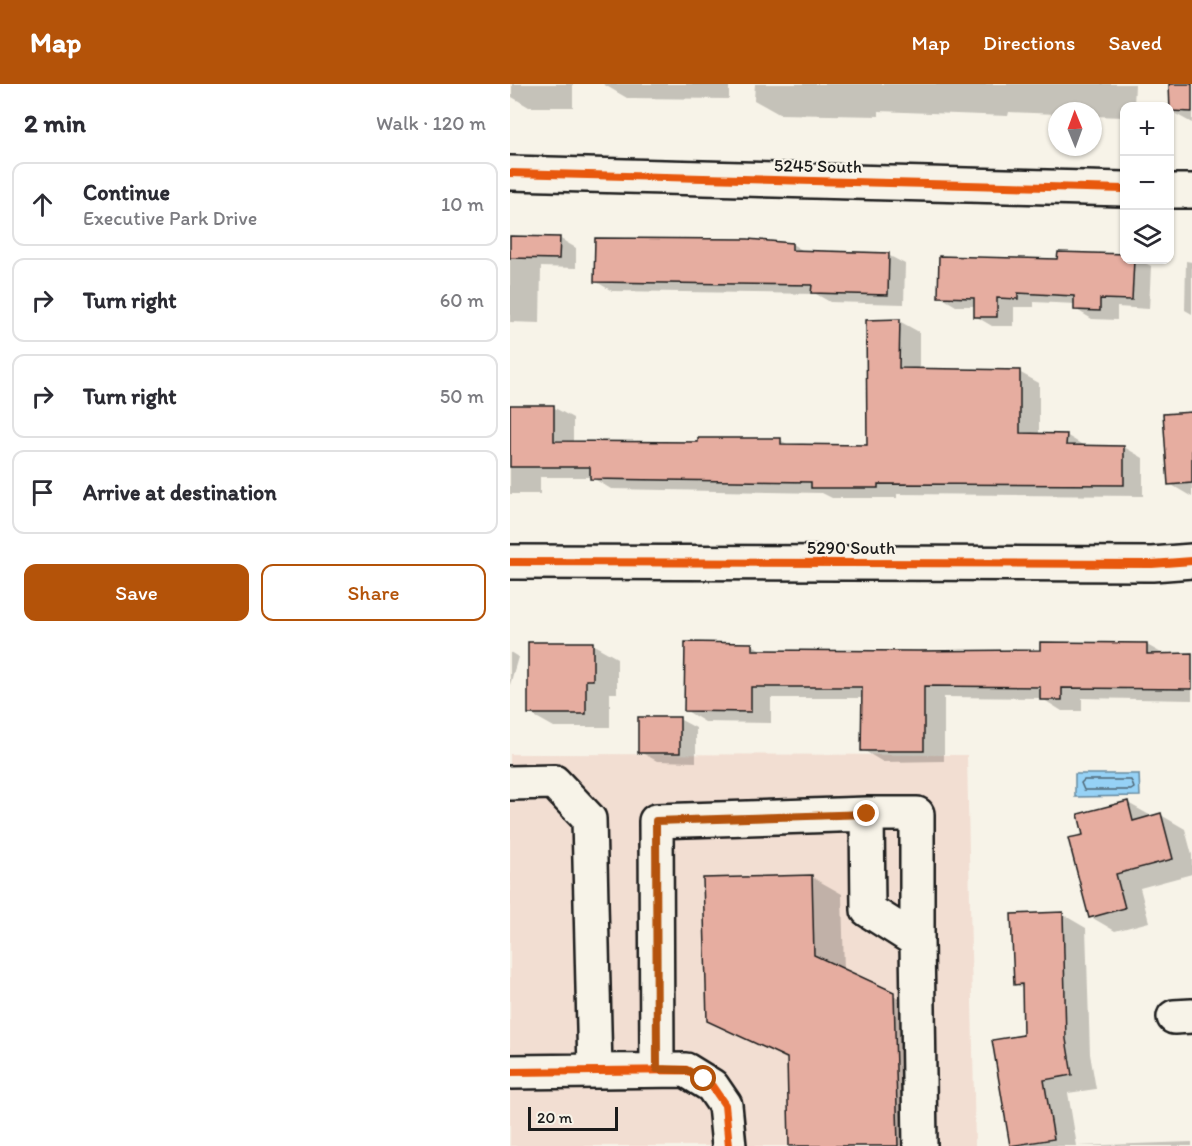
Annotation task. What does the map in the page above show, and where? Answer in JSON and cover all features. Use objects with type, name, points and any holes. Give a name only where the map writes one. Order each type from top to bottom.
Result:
[{"type":"street","name":"5245 South","points":[[510,174],[1120,189]]},
{"type":"street","points":[[1174,191],[1192,191]]},
{"type":"street","name":"5290 South","points":[[510,562],[1152,564],[1192,561]]},
{"type":"street","points":[[510,783],[554,782],[589,819],[595,1070]]},
{"type":"street","points":[[867,814],[868,910],[917,941]]},
{"type":"street","points":[[657,1069],[656,821],[917,814],[920,1146]]},
{"type":"street","points":[[510,1072],[686,1070],[712,1086],[728,1114],[729,1146]]},
{"type":"shaded area","points":[[510,754],[967,755],[975,1146],[510,1146]]},
{"type":"water","points":[[1075,774],[1139,774],[1140,796],[1075,797]]},
{"type":"building","points":[[1169,84],[1192,84],[1192,112],[1174,111],[1174,102],[1170,102]]},
{"type":"building","points":[[510,236],[560,237],[559,259],[510,258]]},
{"type":"building","points":[[595,238],[748,239],[792,243],[792,250],[889,253],[888,295],[811,293],[812,285],[594,282]]},
{"type":"building","points":[[1058,252],[1120,254],[1120,264],[1134,264],[1132,300],[1100,299],[1100,311],[1074,310],[1074,296],[1018,293],[1018,299],[997,298],[997,317],[974,317],[974,298],[938,297],[939,256],[1057,259]]},
{"type":"building","points":[[900,319],[899,368],[1020,370],[1020,433],[1067,434],[1066,445],[1124,446],[1124,485],[878,484],[878,488],[811,488],[811,482],[590,479],[590,467],[510,467],[510,405],[554,405],[554,441],[698,442],[698,438],[781,438],[781,444],[867,445],[866,320]]},
{"type":"building","points":[[1192,412],[1192,483],[1168,485],[1163,414]]},
{"type":"building","points":[[528,642],[593,642],[593,680],[586,680],[586,714],[528,714]]},
{"type":"building","points":[[685,642],[752,643],[752,650],[918,651],[1040,650],[1040,642],[1147,643],[1147,654],[1192,653],[1192,689],[1062,688],[1062,700],[1040,700],[1040,687],[924,686],[924,751],[861,751],[862,687],[751,687],[751,712],[684,711]]},
{"type":"building","points":[[638,717],[680,717],[680,753],[638,753]]},
{"type":"building","points":[[1128,801],[1133,821],[1161,813],[1173,859],[1116,874],[1125,908],[1089,918],[1068,838],[1083,835],[1078,814]]},
{"type":"building","points":[[812,875],[814,955],[894,992],[898,1146],[789,1146],[787,1058],[707,1021],[703,878]]},
{"type":"building","points":[[1063,912],[1066,1039],[1072,1075],[1044,1080],[1054,1139],[1010,1146],[992,1040],[1023,1035],[1022,984],[1014,985],[1011,914]]},
{"type":"cycle path","points":[[510,173],[1120,189]]},
{"type":"cycle path","points":[[510,562],[1152,564],[1192,561]]},
{"type":"cycle path","points":[[510,1072],[686,1070],[712,1086],[725,1105],[729,1146]]},
{"type":"route","points":[[704,1079],[686,1070],[657,1069],[656,821],[867,814]]}]
